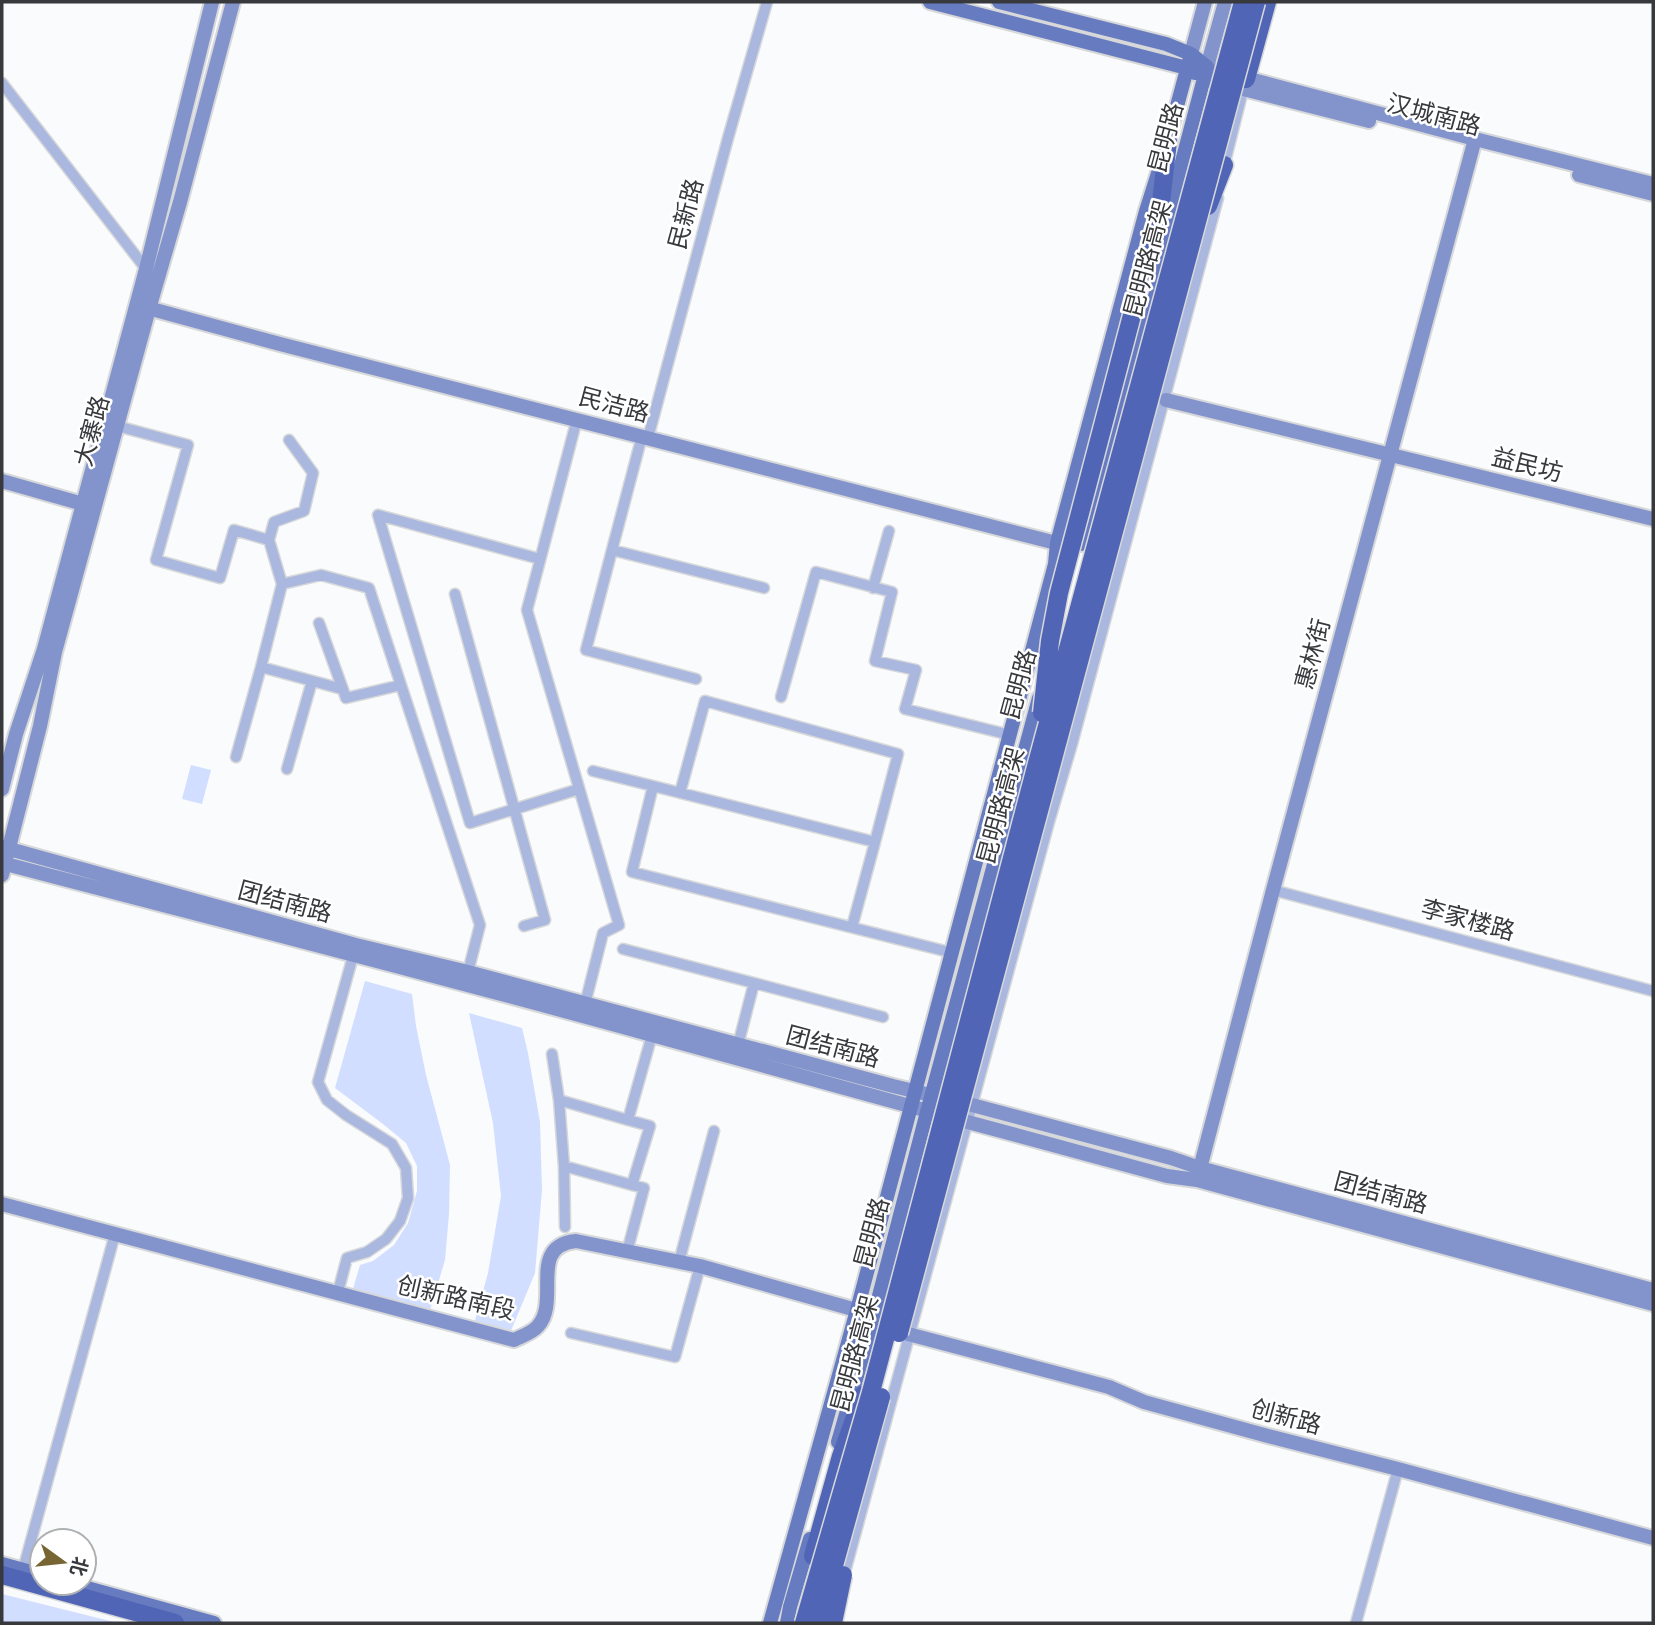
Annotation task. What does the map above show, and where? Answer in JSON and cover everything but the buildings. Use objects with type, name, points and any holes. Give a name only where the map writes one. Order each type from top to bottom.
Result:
[{"type":"highway","name":"昆明路高架","points":[[804,1623],[884,1343],[1036,767],[1243,2]]},
{"type":"highway","name":"昆明路高架","points":[[829,1622],[865,1485],[871,1436],[1256,2]]},
{"type":"highway","points":[[1245,84],[1267,2]]},
{"type":"highway","points":[[1036,767],[1050,641],[1059,593],[1160,211],[1168,141]]},
{"type":"highway","points":[[1060,738],[1088,672],[1178,317],[1208,206],[1224,165]]},
{"type":"highway","points":[[792,1615],[841,1457],[884,1343]]},
{"type":"highway","points":[[2,1575],[22,1575],[175,1623]]},
{"type":"main road","name":"大寨路","points":[[3,867],[5,848],[40,726],[89,505],[117,426],[143,307],[146,269],[212,2]]},
{"type":"main road","name":"大寨路","points":[[2,789],[16,734],[89,505],[143,307],[180,202],[233,2]]},
{"type":"main road","points":[[930,2],[1189,61]]},
{"type":"main road","points":[[999,2],[1166,44],[1206,73]]},
{"type":"main road","name":"昆明路","points":[[770,1623],[953,953],[1055,564],[1057,543],[1205,2]]},
{"type":"main road","name":"昆明路","points":[[787,1623],[792,1615],[874,1315],[1225,2]]},
{"type":"main road","name":"汉城南路","points":[[1206,73],[1653,194]]},
{"type":"main road","name":"汉城南路","points":[[1474,144],[1653,184]]},
{"type":"main road","name":"惠林街","points":[[1198,1174],[1474,144]]},
{"type":"main road","name":"民洁路","points":[[143,307],[328,357],[1080,549]]},
{"type":"main road","name":"益民坊","points":[[1166,400],[1653,519]]},
{"type":"main road","points":[[2,481],[89,505]]},
{"type":"main road","name":"团结南路","points":[[5,848],[967,1123],[1167,1176],[1198,1174],[1653,1290]]},
{"type":"main road","name":"团结南路","points":[[3,867],[178,910],[468,972],[915,1092],[1171,1157],[1198,1174],[1653,1304]]},
{"type":"main road","name":"创新路南段","points":[[2,1204],[514,1340],[539,1325],[545,1312],[550,1256],[556,1247],[565,1242],[576,1241],[700,1266],[874,1315]]},
{"type":"main road","name":"创新路","points":[[908,1334],[1109,1387],[1144,1402],[1218,1423],[1653,1538]]},
{"type":"main road","points":[[2,1564],[22,1575],[28,1575]]},
{"type":"main road","points":[[2,1583],[149,1623]]},
{"type":"main road","points":[[98,1591],[214,1623]]},
{"type":"street","name":"民新路","points":[[696,679],[586,650],[766,2]]},
{"type":"street","points":[[2,83],[146,269]]},
{"type":"street","points":[[792,1615],[829,1622],[1166,400],[1221,190],[1224,165],[1245,84]]},
{"type":"street","points":[[1123,389],[1166,400]]},
{"type":"street","points":[[577,419],[527,610],[619,925],[603,933],[585,1004]]},
{"type":"street","points":[[117,426],[188,445],[156,560],[220,578],[234,530],[269,540]]},
{"type":"street","points":[[236,757],[282,584],[269,540],[274,522],[304,511],[313,473],[289,440]]},
{"type":"street","points":[[540,559],[378,515],[470,823],[579,789]]},
{"type":"street","points":[[873,588],[889,531]]},
{"type":"street","points":[[612,550],[764,588]]},
{"type":"street","points":[[781,697],[816,572],[892,592],[875,661],[916,670],[905,709],[1010,736]]},
{"type":"street","points":[[282,584],[321,575],[369,588],[480,925],[468,972]]},
{"type":"street","points":[[454,594],[545,919],[524,926]]},
{"type":"street","points":[[319,622],[346,698],[401,685]]},
{"type":"street","points":[[261,667],[342,689]]},
{"type":"street","points":[[287,769],[312,681]]},
{"type":"street","points":[[681,793],[705,701],[898,754],[852,928]]},
{"type":"street","points":[[593,771],[875,842]]},
{"type":"street","points":[[653,786],[632,873],[953,953]]},
{"type":"street","name":"李家楼路","points":[[1273,890],[1653,991]]},
{"type":"street","points":[[338,1292],[347,1258],[368,1252],[386,1239],[400,1221],[408,1198],[406,1168],[392,1144],[327,1100],[318,1082],[355,949]]},
{"type":"street","points":[[623,949],[883,1017]]},
{"type":"street","points":[[738,1045],[754,983]]},
{"type":"street","points":[[628,1120],[652,1035]]},
{"type":"street","points":[[552,1054],[565,1166],[565,1227]]},
{"type":"street","points":[[559,1100],[649,1126],[632,1185]]},
{"type":"street","points":[[678,1262],[714,1131]]},
{"type":"street","points":[[565,1166],[644,1188],[628,1252]]},
{"type":"street","points":[[22,1575],[115,1234]]},
{"type":"street","points":[[571,1333],[675,1357],[700,1266]]},
{"type":"street","points":[[874,1315],[908,1334]]},
{"type":"street","points":[[1356,1623],[1398,1469]]},
{"type":"shaded area","points":[[191,765],[211,770],[202,804],[182,799]]},
{"type":"shaded area","points":[[365,981],[412,994],[426,1075],[450,1165],[445,1260],[430,1310],[353,1289],[360,1265],[373,1261],[394,1245],[408,1223],[417,1191],[417,1166],[406,1143],[335,1088]]},
{"type":"shaded area","points":[[469,1013],[522,1028],[540,1122],[542,1190],[535,1273],[510,1333],[474,1324],[488,1273],[501,1196],[493,1123]]},
{"type":"shaded area","points":[[2,1594],[118,1623],[2,1623]]}]
